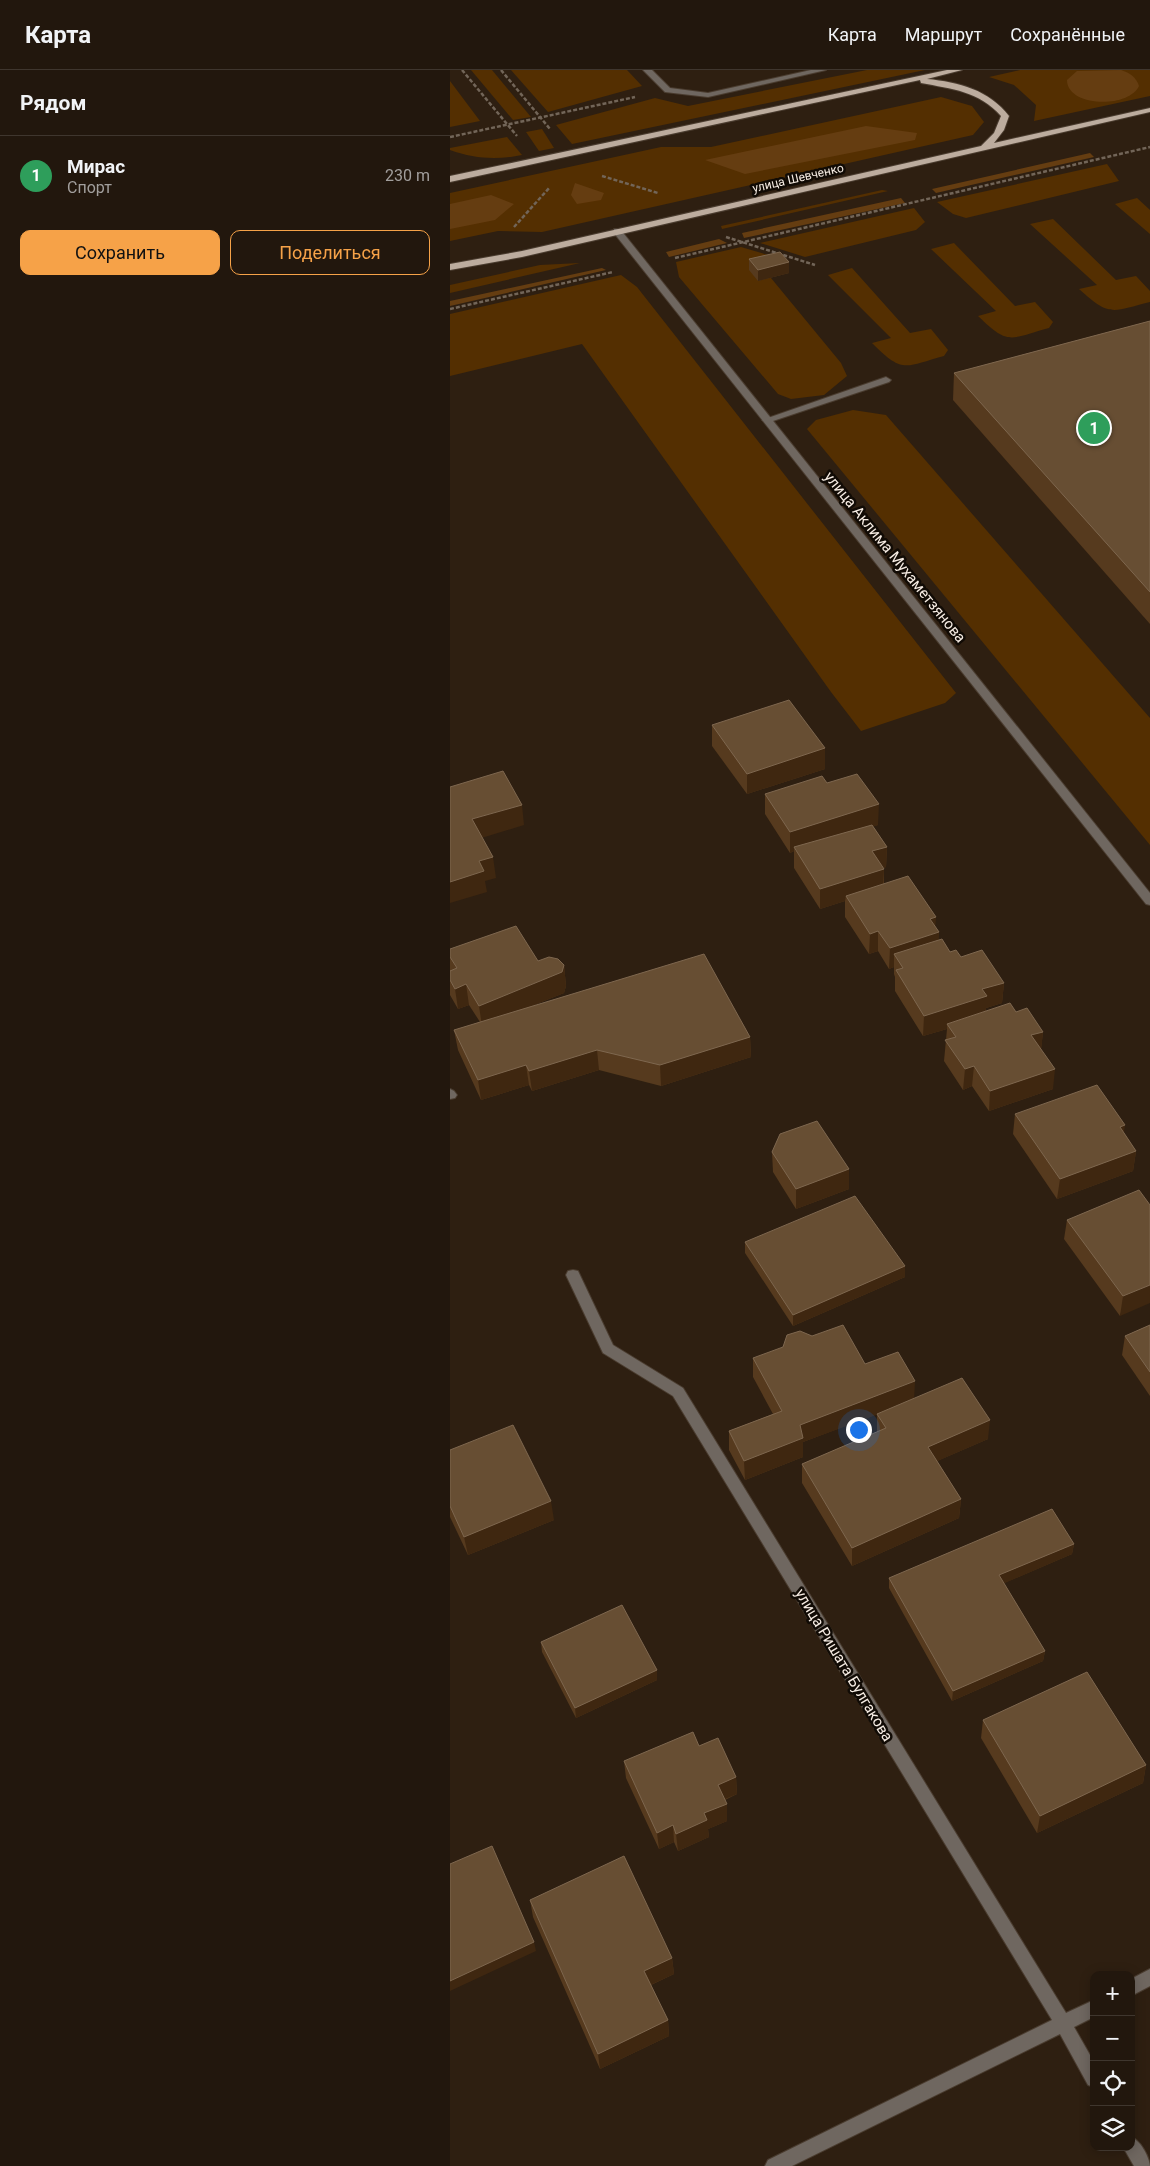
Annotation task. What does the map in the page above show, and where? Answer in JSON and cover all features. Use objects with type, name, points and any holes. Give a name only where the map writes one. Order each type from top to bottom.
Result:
[{"type":"main road","points":[[450,180],[958,70]]},
{"type":"main road","points":[[909,80],[937,82],[963,88],[983,95],[996,104],[1005,116],[1004,127],[995,139],[982,150]]},
{"type":"main road","name":"улица Шевченко","points":[[450,267],[617,232],[982,150],[1150,110]]},
{"type":"street","points":[[647,70],[668,90],[708,95],[822,70]]},
{"type":"street","name":"улица Аклима Мухаметзянова","points":[[617,232],[1150,901]]},
{"type":"street","points":[[767,420],[886,380]]},
{"type":"street","name":"улица Ришата Булгакова","points":[[573,1275],[608,1349],[678,1392],[1064,2025],[1090,2072]]},
{"type":"street","points":[[1135,1986],[1150,1977]]},
{"type":"street","points":[[774,2166],[1064,2025],[1090,2010]]},
{"type":"street","points":[[1134,2151],[1143,2166]]},
{"type":"path","points":[[462,70],[519,139]]},
{"type":"path","points":[[450,137],[541,117],[501,70]]},
{"type":"path","points":[[450,309],[743,243],[1150,147]]},
{"type":"path","points":[[596,175],[661,193]]},
{"type":"path","points":[[511,230],[555,182]]},
{"type":"path","points":[[726,237],[815,265]]},
{"type":"shaded area","points":[[471,70],[492,70],[531,117],[513,120]]},
{"type":"shaded area","points":[[511,70],[627,70],[642,86],[548,112]]},
{"type":"shaded area","points":[[867,70],[925,70],[572,144],[556,125],[655,98],[688,106]]},
{"type":"shaded area","points":[[1020,70],[1150,70],[1150,96],[1034,121],[1036,105],[1014,85],[989,77]]},
{"type":"shaded area","points":[[1121,70],[1132,76],[1139,86],[1133,93],[1123,99],[1099,102],[1087,100],[1077,96],[1070,89],[1067,80],[1077,71]]},
{"type":"shaded area","points":[[450,81],[480,121],[450,127]]},
{"type":"shaded area","points":[[941,97],[972,106],[984,122],[973,135],[542,232],[498,231],[450,241],[450,193],[661,147],[711,147]]},
{"type":"shaded area","points":[[866,126],[917,133],[915,140],[745,174],[705,160]]},
{"type":"shaded area","points":[[542,129],[554,148],[539,151],[526,132]]},
{"type":"shaded area","points":[[507,137],[522,155],[486,158],[450,150],[450,148]]},
{"type":"shaded area","points":[[1090,153],[1094,157],[936,193],[932,189]]},
{"type":"shaded area","points":[[1107,164],[1119,181],[966,218],[953,214],[937,202]]},
{"type":"shaded area","points":[[575,183],[604,193],[601,200],[577,204],[571,195]]},
{"type":"shaded area","points":[[882,190],[888,191],[722,229],[721,226]]},
{"type":"shaded area","points":[[491,195],[514,204],[495,220],[450,229],[450,204]]},
{"type":"shaded area","points":[[901,198],[905,203],[744,238],[742,233]]},
{"type":"shaded area","points":[[1137,198],[1150,210],[1150,234],[1115,204]]},
{"type":"shaded area","points":[[914,208],[925,222],[916,230],[805,257],[760,243]]},
{"type":"shaded area","points":[[1053,219],[1116,280],[1136,276],[1150,291],[1150,302],[1119,310],[1111,310],[1089,298],[1079,289],[1097,285],[1030,224]]},
{"type":"shaded area","points":[[719,239],[727,243],[669,257],[666,252]]},
{"type":"shaded area","points":[[954,243],[1015,306],[1035,302],[1053,322],[1049,328],[1017,337],[1010,337],[1004,336],[988,326],[978,316],[996,311],[931,249]]},
{"type":"shaded area","points":[[741,247],[789,261],[750,270],[771,278],[841,363],[847,376],[824,395],[791,399],[778,394],[679,277],[676,262]]},
{"type":"shaded area","points":[[580,263],[450,293],[450,285],[540,265]]},
{"type":"shaded area","points":[[602,268],[606,270],[450,306],[450,301]]},
{"type":"shaded area","points":[[852,268],[910,333],[931,329],[948,350],[944,356],[912,365],[905,365],[898,364],[882,353],[872,343],[891,338],[828,275]]},
{"type":"shaded area","points":[[621,275],[637,287],[956,693],[945,703],[861,731],[831,692],[582,344],[450,376],[450,314]]},
{"type":"shaded area","points":[[853,410],[886,415],[1150,718],[1150,845],[807,429],[816,420]]},
{"type":"building","points":[[780,252],[789,262],[758,270],[749,259]]},
{"type":"building","points":[[1150,321],[1150,592],[954,373]]},
{"type":"building","points":[[789,700],[825,748],[747,774],[712,725]]},
{"type":"building","points":[[503,771],[522,805],[472,819],[493,857],[479,861],[484,871],[450,882],[450,787]]},
{"type":"building","points":[[857,774],[879,804],[790,832],[765,794],[822,776],[827,783]]},
{"type":"building","points":[[872,825],[887,847],[872,851],[884,869],[820,889],[794,847]]},
{"type":"building","points":[[908,876],[936,917],[930,919],[939,932],[890,948],[878,931],[870,934],[846,896]]},
{"type":"building","points":[[516,926],[538,961],[549,957],[558,959],[564,965],[562,972],[479,1006],[466,984],[455,989],[450,980],[450,971],[457,968],[450,957],[450,949]]},
{"type":"building","points":[[942,939],[950,952],[956,950],[961,957],[982,950],[1004,983],[982,989],[987,996],[924,1016],[896,970],[903,968],[894,954]]},
{"type":"building","points":[[704,954],[750,1037],[660,1065],[597,1050],[529,1071],[526,1065],[478,1080],[454,1030]]},
{"type":"building","points":[[1010,1003],[1016,1012],[1027,1008],[1043,1032],[1031,1035],[1055,1069],[990,1091],[974,1066],[965,1069],[945,1040],[956,1037],[947,1024]]},
{"type":"building","points":[[1097,1085],[1125,1125],[1120,1127],[1136,1151],[1060,1179],[1015,1114]]},
{"type":"building","points":[[817,1121],[849,1169],[796,1189],[772,1152],[780,1134]]},
{"type":"building","points":[[1139,1190],[1150,1205],[1150,1285],[1123,1296],[1067,1220]]},
{"type":"building","points":[[855,1196],[905,1266],[793,1315],[745,1242]]},
{"type":"building","points":[[843,1325],[865,1364],[898,1352],[915,1381],[800,1425],[803,1438],[744,1461],[729,1431],[782,1411],[753,1358],[783,1347],[787,1335],[800,1331],[812,1336]]},
{"type":"building","points":[[1150,1325],[1150,1372],[1125,1336]]},
{"type":"building","points":[[962,1378],[990,1420],[928,1447],[961,1499],[852,1548],[802,1464],[886,1428],[877,1414]]},
{"type":"building","points":[[513,1425],[551,1501],[464,1537],[450,1506],[450,1450]]},
{"type":"building","points":[[1052,1509],[1074,1544],[999,1575],[1045,1651],[953,1691],[889,1578]]},
{"type":"building","points":[[622,1605],[657,1670],[575,1708],[541,1642]]},
{"type":"building","points":[[1087,1672],[1146,1765],[1040,1816],[983,1720]]},
{"type":"building","points":[[693,1732],[699,1746],[718,1738],[736,1777],[718,1785],[727,1804],[704,1813],[707,1820],[676,1834],[673,1825],[657,1833],[624,1761]]},
{"type":"building","points":[[492,1846],[534,1942],[450,1981],[450,1864]]},
{"type":"building","points":[[624,1856],[672,1958],[644,1971],[668,2020],[598,2054],[530,1900]]},
{"type":"place","name":"Мирас","points":[[1094,428]]}]
